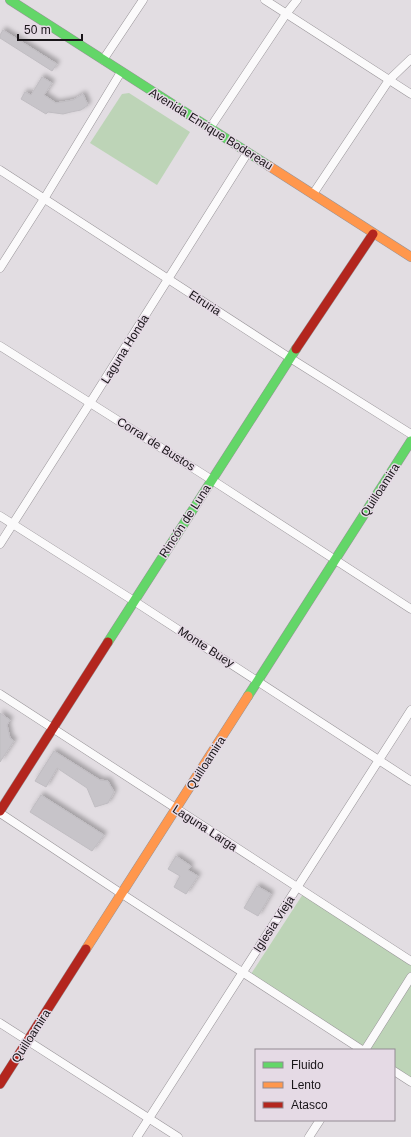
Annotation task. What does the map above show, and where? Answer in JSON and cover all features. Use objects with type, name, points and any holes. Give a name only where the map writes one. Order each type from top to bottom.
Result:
[{"type":"street","name":"Avenida Enrique Bodereau","points":[[10,0],[411,257]]},
{"type":"street","points":[[103,60],[143,0]]},
{"type":"street","points":[[265,0],[411,94]]},
{"type":"street","points":[[210,128],[286,14],[297,0]]},
{"type":"street","points":[[313,194],[389,80],[411,59]]},
{"type":"street","points":[[0,268],[121,72]]},
{"type":"street","name":"Laguna Honda","points":[[0,544],[248,152]]},
{"type":"street","name":"Etruria","points":[[0,170],[168,280],[411,434]]},
{"type":"street","name":"Rincón de Luna","points":[[0,812],[290,358],[373,234]]},
{"type":"street","name":"Corral de Bustos","points":[[0,346],[212,480],[411,609]]},
{"type":"street","name":"Quilloamira","points":[[0,1084],[411,441]]},
{"type":"street","name":"Monte Buey","points":[[0,516],[411,781]]},
{"type":"street","name":"Laguna Larga","points":[[0,694],[411,961]]},
{"type":"street","name":"Iglesia Vieja","points":[[137,1137],[411,710]]},
{"type":"street","points":[[0,812],[122,894],[362,1049]]},
{"type":"street","points":[[365,1049],[411,977]]},
{"type":"street","points":[[0,1023],[178,1137]]},
{"type":"street","points":[[395,1072],[411,1082]]},
{"type":"street","points":[[309,1137],[319,1121]]},
{"type":"green space","points":[[129,93],[190,132],[157,185],[90,143],[122,94]]},
{"type":"green space","points":[[303,894],[411,965],[411,972],[363,1047],[251,974]]},
{"type":"green space","points":[[411,984],[411,1078],[395,1068],[395,1049],[369,1049]]},
{"type":"building","points":[[3,30],[57,64],[52,71],[0,38]]},
{"type":"building","points":[[42,77],[52,83],[44,95],[56,103],[73,100],[83,94],[88,105],[81,110],[63,114],[48,112],[46,114],[21,99],[25,92],[31,95]]},
{"type":"building","points":[[0,713],[10,720],[7,725],[10,738],[14,741],[0,762]]},
{"type":"building","points":[[54,751],[100,780],[108,781],[114,792],[108,803],[95,807],[87,788],[57,768],[46,787],[35,781]]},
{"type":"building","points":[[41,795],[104,835],[92,851],[30,812]]},
{"type":"building","points":[[176,856],[191,866],[188,870],[198,876],[186,894],[174,887],[180,876],[168,869]]},
{"type":"building","points":[[257,886],[271,894],[258,916],[244,908]]},
{"type":"traffic: fast","points":[[10,0],[269,166]]},
{"type":"traffic: fast","points":[[108,642],[296,349]]},
{"type":"traffic: fast","points":[[248,696],[411,441]]},
{"type":"traffic: slow","points":[[269,166],[411,257]]},
{"type":"traffic: slow","points":[[86,949],[248,696]]},
{"type":"traffic: jam","points":[[296,349],[373,234]]},
{"type":"traffic: jam","points":[[0,811],[108,642]]},
{"type":"traffic: jam","points":[[0,1084],[86,949]]}]
